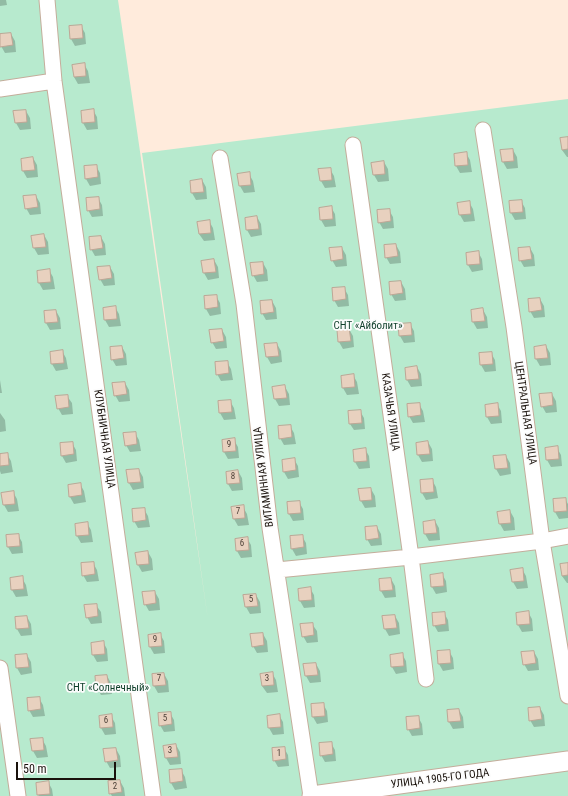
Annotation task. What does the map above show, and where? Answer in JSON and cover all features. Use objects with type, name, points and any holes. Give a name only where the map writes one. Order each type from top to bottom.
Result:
[{"type":"street","name":"КЛУБНИЧНАЯ УЛИЦА","points":[[46,0],[54,81],[154,796]]},
{"type":"street","points":[[0,90],[54,81]]},
{"type":"street","name":"ЦЕНТРАЛЬНАЯ УЛИЦА","points":[[483,130],[514,327],[542,540],[568,696]]},
{"type":"street","name":"КАЗАЧЬЯ УЛИЦА","points":[[353,144],[426,679]]},
{"type":"street","name":"ВИТАМИННАЯ УЛИЦА","points":[[220,158],[244,304],[270,528],[312,796]]},
{"type":"street","points":[[277,570],[410,556],[568,536]]},
{"type":"street","points":[[0,668],[18,796]]},
{"type":"street","name":"УЛИЦА 1905-ГО ГОДА","points":[[312,796],[568,761]]},
{"type":"green space","name":"СНТ «Айболит»","points":[[0,0],[118,0],[208,620],[142,153],[568,99],[568,796],[0,796]]},
{"type":"building","points":[[82,25],[83,38],[70,39],[69,26]]},
{"type":"building","points":[[11,33],[13,45],[0,47],[0,34]]},
{"type":"building","points":[[85,63],[86,76],[74,77],[72,65]]},
{"type":"building","points":[[94,109],[95,122],[82,123],[81,111]]},
{"type":"building","points":[[26,110],[27,122],[15,123],[13,111]]},
{"type":"building","points":[[568,137],[568,149],[562,150],[560,138]]},
{"type":"building","points":[[513,149],[514,161],[502,162],[500,150]]},
{"type":"building","points":[[467,152],[468,165],[455,166],[454,154]]},
{"type":"building","points":[[33,157],[35,170],[22,171],[21,159]]},
{"type":"building","points":[[384,161],[385,174],[373,175],[371,163]]},
{"type":"building","points":[[97,165],[98,177],[85,179],[84,166]]},
{"type":"building","points":[[331,168],[332,180],[320,181],[318,169]]},
{"type":"building","points":[[250,172],[251,185],[239,186],[237,174]]},
{"type":"building","points":[[202,179],[204,192],[191,193],[190,181]]},
{"type":"building","points":[[36,195],[38,207],[25,209],[23,196]]},
{"type":"building","points":[[99,197],[100,209],[87,211],[86,198]]},
{"type":"building","points":[[522,200],[523,212],[510,213],[509,201]]},
{"type":"building","points":[[470,201],[471,214],[459,215],[457,203]]},
{"type":"building","points":[[332,206],[333,219],[320,220],[319,208]]},
{"type":"building","points":[[390,209],[391,221],[378,223],[377,210]]},
{"type":"building","points":[[257,216],[259,229],[246,230],[245,218]]},
{"type":"building","points":[[210,220],[211,233],[199,234],[197,222]]},
{"type":"building","points":[[44,234],[46,247],[33,248],[31,236]]},
{"type":"building","points":[[101,236],[103,248],[90,250],[89,237]]},
{"type":"building","points":[[396,244],[398,256],[385,258],[384,245]]},
{"type":"building","points":[[342,247],[343,259],[331,261],[329,248]]},
{"type":"building","points":[[530,247],[532,259],[519,261],[518,248]]},
{"type":"building","points":[[479,251],[480,264],[467,265],[466,253]]},
{"type":"building","points":[[214,259],[216,272],[203,273],[201,261]]},
{"type":"building","points":[[263,262],[264,274],[252,276],[250,263]]},
{"type":"building","points":[[110,266],[112,278],[99,280],[97,267]]},
{"type":"building","points":[[50,269],[51,282],[38,283],[37,271]]},
{"type":"building","points":[[401,281],[403,293],[390,295],[389,282]]},
{"type":"building","points":[[345,287],[346,299],[333,301],[332,288]]},
{"type":"building","points":[[217,295],[218,307],[205,309],[204,296]]},
{"type":"building","points":[[540,298],[542,310],[529,312],[528,299]]},
{"type":"building","points":[[272,300],[274,312],[261,314],[260,301]]},
{"type":"building","points":[[116,306],[117,319],[104,320],[103,308]]},
{"type":"building","points":[[483,308],[485,321],[472,322],[471,310]]},
{"type":"building","points":[[56,310],[58,322],[45,323],[44,311]]},
{"type":"building","points":[[411,323],[412,335],[399,336],[398,324]]},
{"type":"building","points":[[349,328],[351,341],[338,342],[337,330]]},
{"type":"building","points":[[222,329],[224,341],[211,343],[209,330]]},
{"type":"building","points":[[277,343],[279,356],[266,357],[264,344]]},
{"type":"building","points":[[546,345],[548,358],[535,359],[534,347]]},
{"type":"building","points":[[122,346],[124,358],[111,360],[110,347]]},
{"type":"building","points":[[63,350],[64,363],[51,364],[50,352]]},
{"type":"building","points":[[492,352],[493,364],[480,365],[479,353]]},
{"type":"building","points":[[228,361],[229,373],[216,375],[215,362]]},
{"type":"building","points":[[417,366],[419,379],[406,380],[405,368]]},
{"type":"building","points":[[354,374],[355,387],[342,388],[341,376]]},
{"type":"building","points":[[125,382],[127,394],[114,396],[112,383]]},
{"type":"building","points":[[285,385],[287,398],[274,399],[272,387]]},
{"type":"building","points":[[552,393],[553,405],[541,407],[539,394]]},
{"type":"building","points":[[68,395],[69,407],[57,409],[55,396]]},
{"type":"building","points":[[231,400],[232,412],[219,413],[218,401]]},
{"type":"building","points":[[420,403],[421,415],[408,417],[407,404]]},
{"type":"building","points":[[498,403],[499,416],[486,417],[485,405]]},
{"type":"building","points":[[361,410],[362,423],[349,424],[348,411]]},
{"type":"building","points":[[291,425],[292,437],[279,439],[278,426]]},
{"type":"building","points":[[136,432],[137,444],[125,446],[123,433]]},
{"type":"building","points":[[235,438],[236,451],[223,452],[222,440]]},
{"type":"building","points":[[428,441],[430,454],[417,455],[416,443]]},
{"type":"building","points":[[73,442],[74,454],[61,456],[60,443]]},
{"type":"building","points":[[558,446],[559,459],[546,460],[545,448]]},
{"type":"building","points":[[366,448],[367,461],[354,462],[353,450]]},
{"type":"building","points":[[8,453],[9,465],[0,466],[0,454]]},
{"type":"building","points":[[506,455],[508,468],[495,469],[493,456]]},
{"type":"building","points":[[295,458],[296,470],[283,472],[282,460]]},
{"type":"building","points":[[139,469],[141,482],[128,483],[126,470]]},
{"type":"building","points":[[238,470],[240,483],[227,484],[226,472]]},
{"type":"building","points":[[433,479],[434,492],[421,493],[420,480]]},
{"type":"building","points":[[81,483],[82,495],[69,497],[68,485]]},
{"type":"building","points":[[371,488],[372,500],[360,501],[358,489]]},
{"type":"building","points":[[14,491],[15,504],[3,505],[1,493]]},
{"type":"building","points":[[566,498],[567,511],[554,512],[553,499]]},
{"type":"building","points":[[300,501],[301,513],[288,514],[287,502]]},
{"type":"building","points":[[244,505],[245,518],[233,519],[231,507]]},
{"type":"building","points":[[145,508],[146,520],[133,522],[132,509]]},
{"type":"building","points":[[510,510],[511,523],[499,524],[497,512]]},
{"type":"building","points":[[435,520],[437,533],[424,534],[423,522]]},
{"type":"building","points":[[88,522],[89,535],[76,536],[75,524]]},
{"type":"building","points":[[377,526],[379,538],[366,540],[365,527]]},
{"type":"building","points":[[19,534],[20,546],[7,547],[6,535]]},
{"type":"building","points":[[303,535],[304,547],[291,549],[290,536]]},
{"type":"building","points":[[248,537],[249,550],[236,551],[235,539]]},
{"type":"building","points":[[148,551],[149,564],[137,565],[135,553]]},
{"type":"building","points":[[94,562],[95,574],[82,576],[81,563]]},
{"type":"building","points":[[568,563],[568,575],[562,576],[560,564]]},
{"type":"building","points":[[523,568],[524,581],[512,582],[510,570]]},
{"type":"building","points":[[443,573],[444,586],[431,587],[430,575]]},
{"type":"building","points":[[23,576],[24,589],[11,590],[10,578]]},
{"type":"building","points":[[391,578],[393,590],[380,591],[379,579]]},
{"type":"building","points":[[311,587],[312,600],[299,601],[298,589]]},
{"type":"building","points":[[155,591],[156,603],[144,605],[142,592]]},
{"type":"building","points":[[256,594],[258,606],[245,607],[243,595]]},
{"type":"building","points":[[97,604],[98,616],[86,618],[84,605]]},
{"type":"building","points":[[529,611],[530,624],[517,625],[516,613]]},
{"type":"building","points":[[445,612],[446,624],[433,626],[432,613]]},
{"type":"building","points":[[395,615],[397,628],[384,629],[382,616]]},
{"type":"building","points":[[27,616],[29,628],[16,629],[15,617]]},
{"type":"building","points":[[313,623],[314,635],[302,637],[300,624]]},
{"type":"building","points":[[161,633],[162,646],[149,647],[148,635]]},
{"type":"building","points":[[263,633],[264,645],[252,647],[250,634]]},
{"type":"building","points":[[104,641],[105,654],[92,655],[91,643]]},
{"type":"building","points":[[450,650],[451,663],[438,664],[437,651]]},
{"type":"building","points":[[534,651],[536,663],[523,665],[521,652]]},
{"type":"building","points":[[403,653],[404,666],[391,667],[390,655]]},
{"type":"building","points":[[27,654],[29,667],[16,668],[15,655]]},
{"type":"building","points":[[316,663],[318,675],[305,676],[303,664]]},
{"type":"building","points":[[273,672],[274,685],[262,686],[260,674]]},
{"type":"building","points":[[164,673],[166,685],[153,686],[152,674]]},
{"type":"building","points":[[107,675],[109,687],[96,689],[95,676]]},
{"type":"building","points":[[40,697],[41,709],[28,711],[27,698]]},
{"type":"building","points":[[324,703],[325,716],[312,717],[311,704]]},
{"type":"building","points":[[540,707],[542,719],[529,721],[528,708]]},
{"type":"building","points":[[459,709],[461,721],[448,722],[447,710]]},
{"type":"building","points":[[171,712],[172,724],[159,726],[158,713]]},
{"type":"building","points":[[112,714],[113,727],[100,728],[99,716]]},
{"type":"building","points":[[280,714],[281,727],[268,728],[267,716]]},
{"type":"building","points":[[419,716],[420,728],[407,730],[406,717]]},
{"type":"building","points":[[43,738],[44,750],[32,751],[30,739]]},
{"type":"building","points":[[332,742],[333,754],[320,756],[319,743]]},
{"type":"building","points":[[176,744],[178,757],[165,758],[163,746]]},
{"type":"building","points":[[285,747],[286,759],[273,761],[272,748]]},
{"type":"building","points":[[116,748],[118,760],[105,762],[103,749]]},
{"type":"building","points":[[182,769],[183,781],[170,783],[169,770]]},
{"type":"building","points":[[120,780],[122,792],[109,794],[108,781]]},
{"type":"building","points":[[49,781],[50,794],[37,795],[36,783]]},
{"type":"park label","name":"СНТ «Солнечный»","points":[[108,688]]}]
